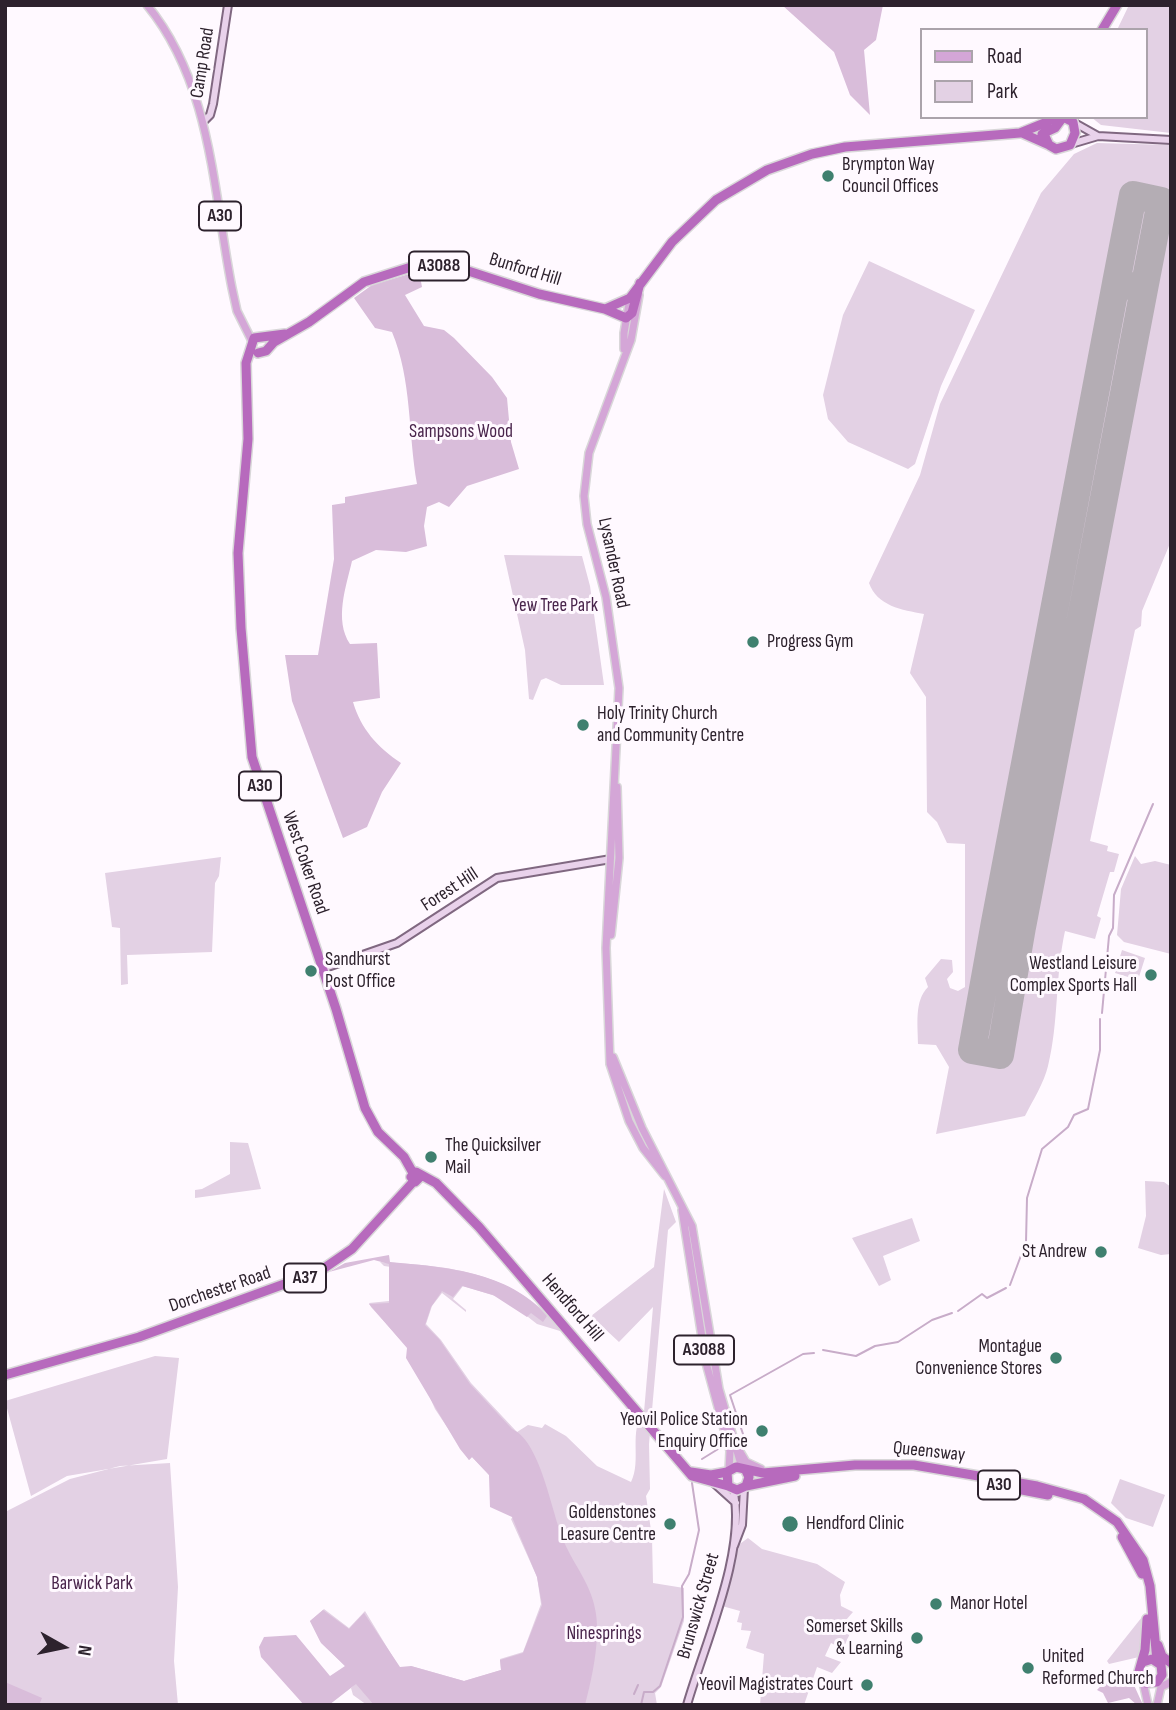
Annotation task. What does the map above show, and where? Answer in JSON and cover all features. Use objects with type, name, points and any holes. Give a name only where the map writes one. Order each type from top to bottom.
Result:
[{"type":"highway","points":[[1103,28],[1117,5]]},
{"type":"highway","points":[[1047,119],[1044,134],[1049,145]]},
{"type":"highway","points":[[1025,134],[1047,119]]},
{"type":"highway","points":[[1009,134],[1047,119],[1067,119]]},
{"type":"highway","points":[[631,314],[640,283],[671,242],[716,200],[748,179],[784,163],[845,147],[1009,134],[1044,134],[1067,119]]},
{"type":"highway","points":[[1025,134],[1056,149],[1071,145],[1075,133],[1067,119]]},
{"type":"highway","name":"Bunford Hill","points":[[285,334],[309,322],[372,278],[396,270],[426,265],[459,268],[539,294],[612,307]]},
{"type":"highway","points":[[612,307],[635,296]]},
{"type":"highway","name":"A3088","points":[[612,307],[631,314]]},
{"type":"highway","points":[[257,342],[285,334]]},
{"type":"highway","points":[[257,342],[268,347],[285,334]]},
{"type":"highway","name":"West Coker Road","points":[[257,342],[247,374],[248,439],[238,553],[240,628],[251,749],[260,788],[369,1116],[378,1132],[404,1157],[416,1177]]},
{"type":"highway","name":"Dorchester Road","points":[[5,1375],[139,1337],[320,1271],[352,1249],[416,1177]]},
{"type":"highway","name":"Hendford Hill","points":[[416,1177],[436,1183],[451,1196],[694,1477],[731,1488]]},
{"type":"highway","name":"Queensway","points":[[728,1471],[744,1469],[774,1472],[855,1465],[914,1465],[950,1469],[1056,1490],[1084,1499],[1117,1521],[1138,1550],[1150,1587],[1153,1630],[1165,1665],[1159,1681]]},
{"type":"highway","points":[[744,1469],[749,1480],[745,1487]]},
{"type":"highway","name":"Queensway","points":[[731,1488],[745,1487],[773,1478],[898,1470],[978,1480],[1080,1504],[1117,1530],[1139,1566],[1146,1598],[1143,1661],[1138,1671],[1143,1682]]},
{"type":"highway","points":[[690,1471],[712,1475],[728,1471],[731,1488]]},
{"type":"highway","points":[[1143,1661],[1165,1665]]},
{"type":"highway","points":[[1143,1682],[1159,1681],[1171,1676]]},
{"type":"main road","name":"A30","points":[[147,5],[165,28],[182,59],[203,122],[237,311],[257,342]]},
{"type":"main road","name":"Lysander Road","points":[[631,314],[634,330],[589,453],[584,496],[587,524],[606,597],[617,675],[616,784],[608,862],[608,1039],[610,1064],[622,1104],[643,1148],[664,1176],[688,1226]]},
{"type":"main road","name":"Lysander Road","points":[[624,354],[631,314]]},
{"type":"main road","name":"Lysander Road","points":[[625,340],[631,314]]},
{"type":"main road","name":"Lysander Road","points":[[607,953],[615,911],[619,858],[619,793],[616,784]]},
{"type":"main road","name":"A3088","points":[[688,1226],[719,1389],[744,1469]]},
{"type":"main road","name":"A3088","points":[[688,1226],[706,1363],[730,1451],[728,1471]]},
{"type":"main road","points":[[736,1447],[754,1467],[774,1472]]},
{"type":"main road","points":[[1155,1705],[1159,1681]]},
{"type":"main road","points":[[1143,1682],[1148,1705]]},
{"type":"main road","points":[[1155,1705],[1161,1688],[1171,1682]]},
{"type":"street","name":"Camp Road","points":[[203,122],[211,111],[228,5]]},
{"type":"street","points":[[1067,119],[1098,136]]},
{"type":"street","points":[[1071,145],[1098,136],[1171,140]]},
{"type":"street","name":"Forest Hill","points":[[322,969],[397,943],[496,878],[608,862]]},
{"type":"street","points":[[715,1484],[736,1503]]},
{"type":"street","name":"Brunswick Street","points":[[687,1705],[715,1621],[738,1531],[745,1487]]},
{"type":"street","name":"Brunswick Street","points":[[731,1488],[736,1503],[738,1531]]},
{"type":"green space","points":[[782,5],[883,5],[876,40],[864,50],[870,115],[850,95],[834,52]]},
{"type":"green space","points":[[1129,5],[1171,5],[1171,133],[1101,125],[1094,119],[1148,119],[1148,28],[1118,28]]},
{"type":"green space","points":[[1097,143],[1171,145],[1171,541],[1142,611],[1141,626],[1135,630],[1090,841],[1108,846],[1107,851],[1119,854],[1114,872],[1110,872],[1097,916],[1101,918],[1095,939],[1065,931],[1054,1033],[1044,1079],[1025,1116],[936,1134],[949,1067],[936,1045],[918,1044],[918,1014],[921,999],[928,987],[925,978],[941,959],[952,960],[953,972],[947,979],[950,988],[958,991],[965,987],[965,844],[947,843],[937,822],[927,812],[926,697],[910,673],[924,614],[891,606],[878,597],[869,583],[920,475],[940,404],[1041,193],[1074,154]]},
{"type":"green space","points":[[869,261],[975,310],[941,386],[915,464],[908,469],[848,442],[828,419],[823,395],[843,315]]},
{"type":"green space","name":"Sampsons Wood","points":[[419,271],[422,287],[405,295],[424,326],[444,330],[454,338],[492,377],[507,398],[511,442],[519,469],[467,486],[449,507],[439,502],[427,507],[424,526],[427,546],[406,552],[376,550],[352,561],[343,603],[345,635],[350,644],[377,643],[380,698],[353,702],[360,721],[371,737],[401,763],[382,792],[367,827],[343,838],[292,701],[285,655],[318,655],[334,559],[332,505],[345,503],[345,497],[417,484],[403,369],[392,332],[375,328],[354,298],[372,285]]},
{"type":"green space","name":"Yew Tree Park","points":[[504,555],[582,556],[590,586],[604,685],[561,685],[546,678],[541,680],[533,700],[529,699],[525,650]]},
{"type":"green space","points":[[1135,856],[1141,864],[1155,861],[1171,865],[1171,954],[1124,942],[1117,935],[1121,889]]},
{"type":"green space","points":[[221,857],[219,876],[215,883],[212,952],[127,955],[128,984],[121,985],[120,928],[112,927],[105,873]]},
{"type":"green space","points":[[1122,950],[1145,958],[1138,980],[1115,973]]},
{"type":"green space","points":[[230,1142],[248,1143],[261,1189],[195,1198],[195,1190],[230,1174]]},
{"type":"green space","points":[[1145,1181],[1164,1182],[1171,1187],[1171,1254],[1161,1255],[1138,1248],[1146,1216]]},
{"type":"green space","name":"Ninesprings","points":[[664,1189],[676,1222],[668,1230],[649,1444],[650,1489],[646,1496],[652,1537],[653,1583],[684,1588],[684,1621],[661,1687],[655,1693],[657,1705],[367,1705],[353,1695],[351,1688],[359,1680],[320,1641],[310,1621],[324,1609],[349,1628],[365,1611],[399,1667],[409,1669],[411,1666],[464,1681],[501,1670],[500,1659],[523,1652],[541,1604],[537,1577],[511,1519],[513,1517],[489,1475],[472,1457],[469,1460],[435,1409],[408,1348],[369,1303],[389,1301],[391,1267],[380,1262],[432,1266],[479,1276],[522,1295],[542,1309],[562,1328],[560,1331],[537,1324],[505,1299],[463,1286],[453,1299],[466,1312],[442,1293],[432,1306],[426,1324],[441,1340],[471,1383],[517,1432],[528,1425],[542,1428],[545,1424],[566,1436],[597,1466],[631,1482],[637,1428],[644,1412],[653,1307],[619,1342],[591,1316],[654,1267]]},
{"type":"green space","points":[[912,1218],[920,1241],[883,1256],[891,1280],[879,1286],[852,1238]]},
{"type":"green space","points":[[389,1255],[390,1262],[453,1269],[495,1280],[532,1301],[547,1316],[543,1322],[531,1313],[527,1317],[493,1295],[462,1286],[453,1297],[442,1291],[431,1307],[425,1325],[439,1339],[470,1384],[512,1429],[522,1436],[538,1462],[559,1529],[587,1585],[596,1614],[596,1648],[585,1705],[374,1705],[356,1684],[329,1705],[304,1705],[261,1657],[259,1647],[264,1637],[296,1635],[330,1676],[345,1666],[321,1643],[310,1621],[323,1610],[349,1629],[364,1613],[400,1667],[411,1666],[464,1681],[501,1670],[500,1660],[523,1653],[542,1605],[537,1577],[512,1517],[490,1507],[489,1475],[472,1457],[469,1460],[460,1449],[406,1358],[407,1348],[369,1304],[389,1303],[389,1264],[374,1260],[329,1272],[345,1263]]},
{"type":"green space","points":[[155,1356],[179,1358],[167,1459],[67,1476],[31,1496],[5,1401]]},
{"type":"green space","name":"Barwick Park","points":[[170,1463],[178,1587],[174,1661],[178,1705],[5,1705],[5,1512],[70,1479],[120,1466]]},
{"type":"green space","points":[[1120,1479],[1165,1495],[1153,1527],[1126,1518],[1111,1503]]},
{"type":"green space","points":[[748,1538],[762,1549],[817,1564],[845,1582],[840,1595],[841,1606],[853,1612],[846,1620],[852,1629],[843,1649],[831,1643],[825,1656],[841,1662],[832,1673],[817,1667],[804,1705],[760,1705],[764,1654],[746,1648],[751,1631],[741,1630],[742,1623],[737,1622],[740,1611],[722,1606],[737,1546]]},
{"type":"green space","points":[[1142,1617],[1142,1649],[1139,1657],[1109,1664],[1107,1661]]},
{"type":"green space","points":[[1117,1677],[1133,1683],[1143,1705],[1137,1705],[1129,1698],[1108,1703],[1103,1693],[1097,1690],[1107,1679]]},
{"type":"green space","points":[[5,1682],[42,1698],[39,1705],[5,1705]]},
{"type":"waterway","points":[[1102,1013],[1109,936],[1113,928],[1114,895],[1153,804]]},
{"type":"waterway","points":[[1010,1285],[1026,1242],[1027,1198],[1042,1149],[1068,1127],[1074,1115],[1088,1109],[1100,1050],[1100,1019]]},
{"type":"waterway","points":[[958,1311],[982,1294],[987,1298],[1006,1288]]},
{"type":"waterway","points":[[823,1350],[856,1356],[875,1346],[898,1342],[932,1320],[952,1313]]},
{"type":"waterway","points":[[743,1434],[730,1395],[803,1354],[814,1353]]},
{"type":"waterway","points":[[702,1459],[723,1446]]},
{"type":"waterway","points":[[641,1705],[644,1692],[653,1692],[660,1686],[683,1617],[682,1586],[689,1574],[699,1530],[692,1483]]},
{"type":"waterway","points":[[634,1694],[638,1685]]},
{"type":"runway","points":[[1133,195],[1161,201],[1144,289],[1116,283],[1133,195]]},
{"type":"runway","points":[[1116,283],[1144,289],[1022,927],[995,922],[1116,283]]},
{"type":"runway","points":[[995,922],[1022,927],[1000,1055],[972,1050],[995,922]]},
{"type":"place","name":"Brympton Way Council Offices","points":[[828,176]]},
{"type":"place","name":"Progress Gym","points":[[753,642]]},
{"type":"place","name":"Holy Trinity Church and Community Centre","points":[[583,725]]},
{"type":"place","name":"Sandhurst Post Office","points":[[311,971]]},
{"type":"place","name":"Westland Leisure Complex Sports Hall","points":[[1151,975]]},
{"type":"place","name":"The Quicksilver Mail","points":[[431,1157]]},
{"type":"place","name":"St Andrew","points":[[1101,1252]]},
{"type":"place","name":"Montague Convenience Stores","points":[[1056,1358]]},
{"type":"place","name":"Yeovil Police Station Enquiry Office","points":[[762,1431]]},
{"type":"place","name":"Goldenstones Leasure Centre","points":[[670,1524]]},
{"type":"place","name":"Hendford Clinic","points":[[790,1524]]},
{"type":"place","name":"Manor Hotel","points":[[936,1604]]},
{"type":"place","name":"Somerset Skills & Learning","points":[[917,1638]]},
{"type":"place","name":"United Reformed Church","points":[[1028,1668]]},
{"type":"place","name":"Yeovil Magistrates Court","points":[[867,1685]]}]
